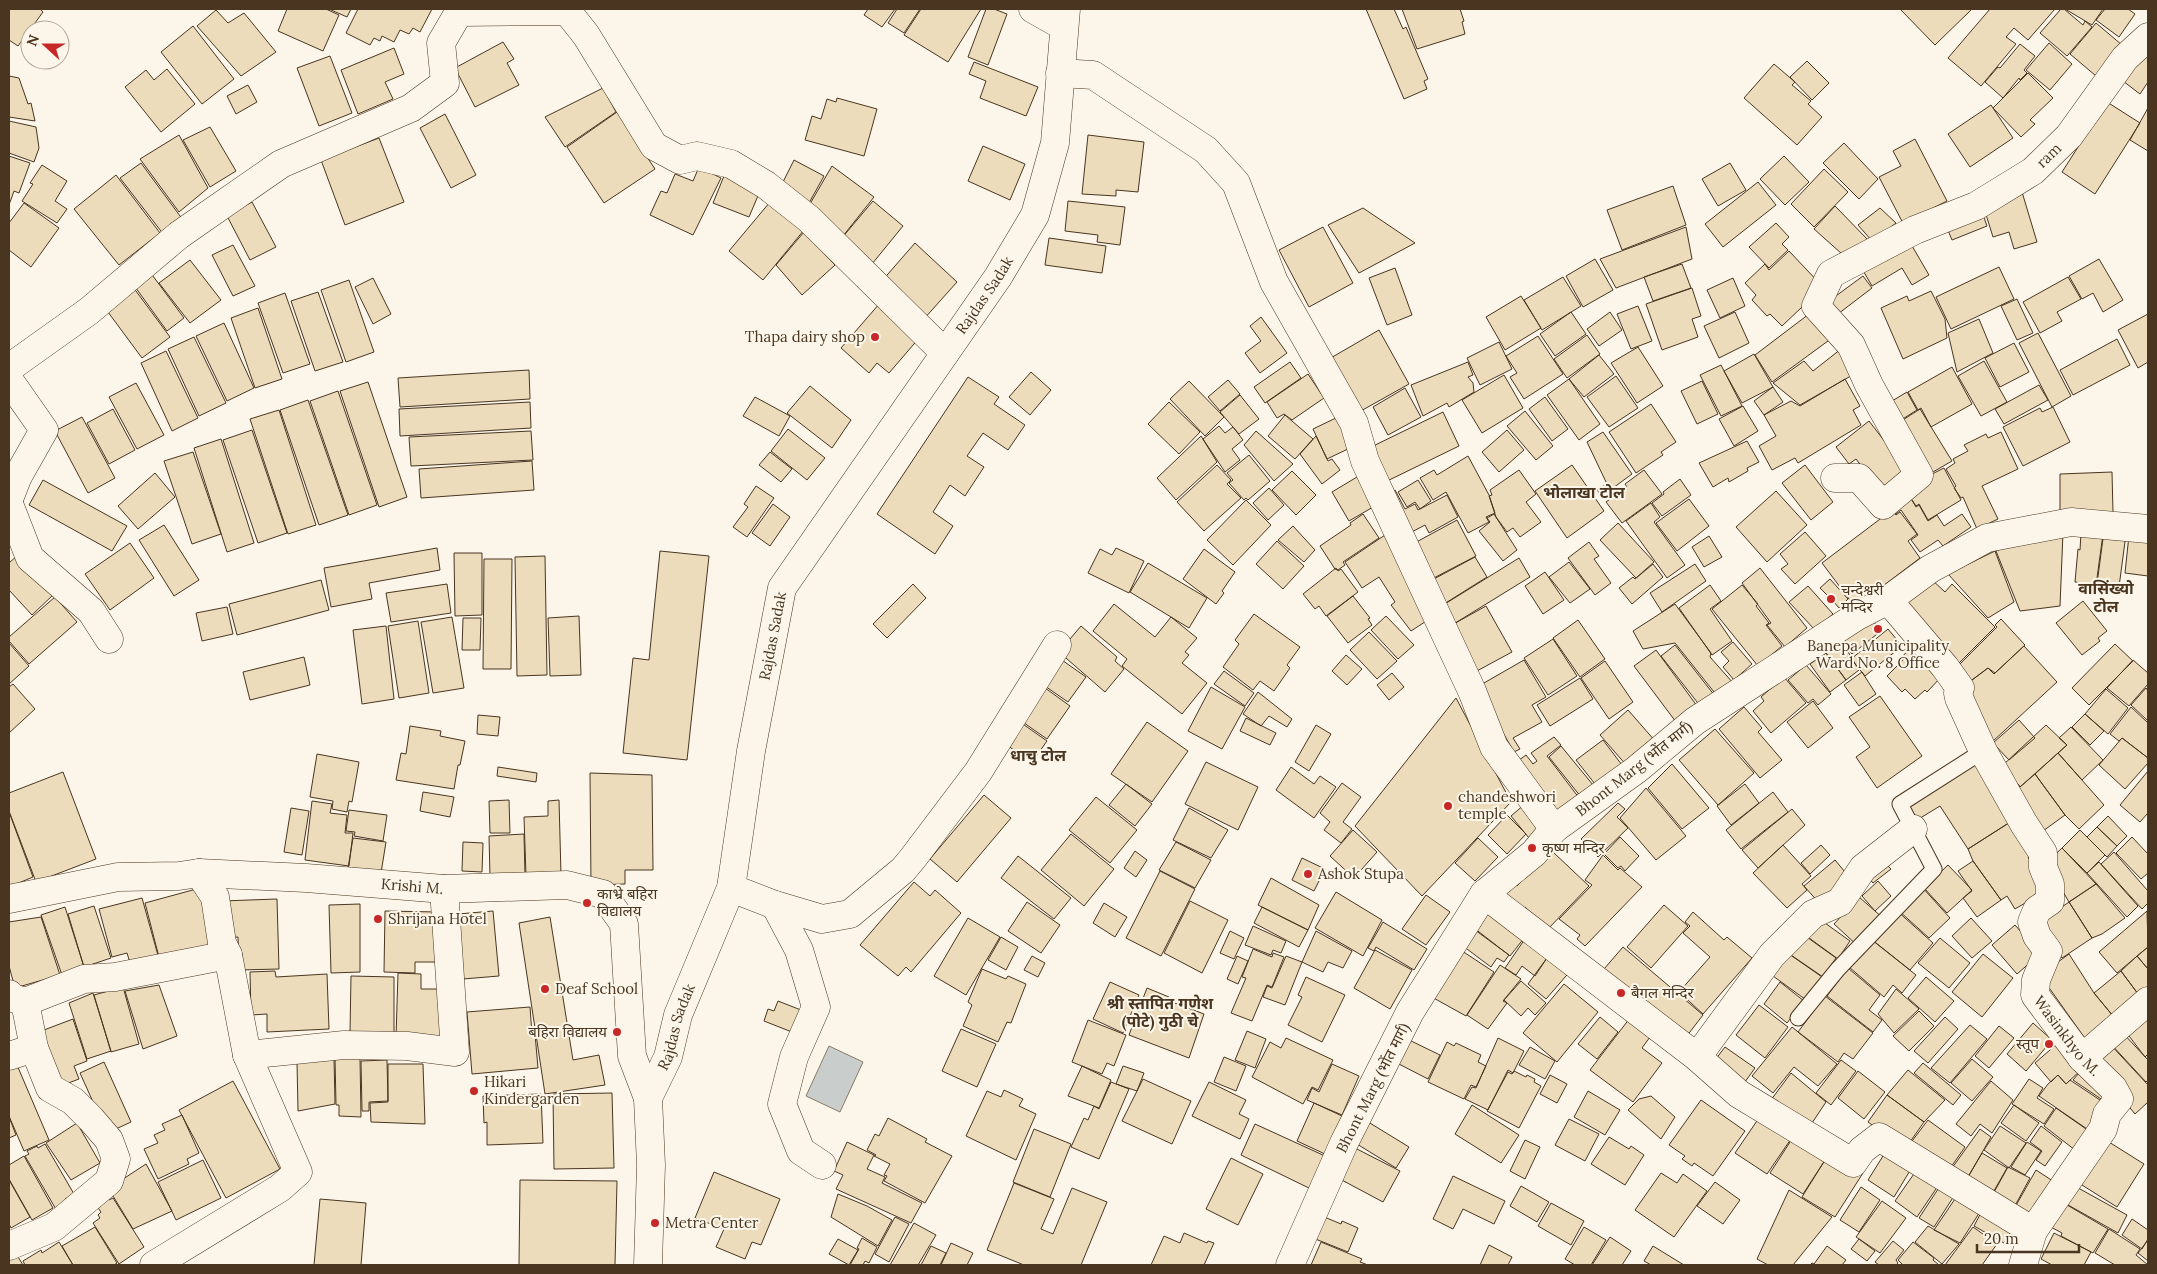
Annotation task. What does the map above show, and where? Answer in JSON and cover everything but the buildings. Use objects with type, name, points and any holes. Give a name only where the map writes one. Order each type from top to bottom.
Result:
[{"type":"street","points":[[1033,9],[1065,18]]},
{"type":"street","points":[[9,368],[89,311],[179,235],[281,164],[411,108],[445,83],[441,43],[459,12],[567,10],[586,35],[654,146],[680,160],[697,156],[731,164],[766,186],[809,219],[945,353]]},
{"type":"street","name":"Rajdas Sadak","points":[[648,1265],[651,1165],[648,1098],[668,1057],[678,1015],[731,888],[751,751],[782,588],[998,277],[1035,216],[1055,143],[1065,18]]},
{"type":"street","name":"ram","points":[[1835,478],[1858,478],[1883,505],[1919,475],[1869,385],[1852,345],[1816,306],[1831,274],[1915,230],[1976,206],[2034,171],[2069,136],[2125,58],[2148,37]]},
{"type":"street","points":[[1060,74],[1093,75],[1206,150],[1236,183],[1274,282],[1354,423],[1365,461],[1464,673],[1494,747],[1554,829]]},
{"type":"street","points":[[9,380],[44,430],[18,476],[9,499]]},
{"type":"street","points":[[9,504],[30,558],[91,610],[109,639]]},
{"type":"street","name":"Bhont Marg (भाेंत मार्ग)","points":[[1290,1265],[1344,1143],[1410,1012],[1484,894],[1534,852],[1554,829],[1636,770],[1695,721],[1857,616],[1888,600],[1930,569],[1987,538],[2071,522],[2148,529]]},
{"type":"street","name":"Wasinkhyo M.","points":[[1888,600],[1945,667],[1960,688],[1959,698],[1983,752],[2024,824],[2043,853],[2043,867],[2050,884],[2050,901],[2037,910],[2032,922],[2037,936],[2048,951],[2036,980],[2035,995],[2082,1058],[2113,1088],[2118,1099],[2107,1114],[2103,1129],[2024,1253]]},
{"type":"street","points":[[731,888],[775,905],[822,919],[850,914],[903,870],[978,772],[1057,645]]},
{"type":"street","points":[[1697,1057],[1772,955],[1813,914],[1840,902],[1863,868],[1913,829]]},
{"type":"street","points":[[154,1265],[280,1188],[298,1172],[247,1055],[228,956],[222,944],[215,897],[199,873]]},
{"type":"street","name":"Krishi M.","points":[[9,899],[118,877],[179,876],[199,873],[306,878],[444,889],[566,885],[603,894],[624,924],[632,1056],[648,1098]]},
{"type":"street","points":[[247,1055],[344,1044],[406,1046],[455,1052],[444,889]]},
{"type":"street","points":[[1484,894],[1697,1057],[1739,1094],[1853,1162],[1862,1150],[1879,1137],[2024,1253]]},
{"type":"street","points":[[775,905],[799,950],[816,1007],[794,1057],[782,1104],[801,1151],[822,1165]]},
{"type":"street","points":[[9,1246],[54,1227],[108,1182],[116,1159],[108,1140],[91,1119],[73,1101],[50,1088],[21,1052],[17,998],[84,979],[115,977],[228,956]]},
{"type":"street","points":[[2082,1058],[2148,1001]]},
{"type":"lane","points":[[1798,1018],[1838,969],[1934,869],[1900,804],[1983,752]]},
{"type":"shaded area","points":[[829,1046],[863,1062],[840,1112],[806,1096]]},
{"type":"place","name":"Thapa dairy shop","points":[[875,337]]},
{"type":"place","name":"चन्देश्वरी मन्दिर","points":[[1831,599]]},
{"type":"place","name":"Banepa Municipality Ward No. 8 Office","points":[[1878,629]]},
{"type":"place","name":"chandeshwori temple","points":[[1448,806]]},
{"type":"place","name":"कृष्ण मन्दिर","points":[[1532,848]]},
{"type":"place","name":"Ashok Stupa","points":[[1308,874]]},
{"type":"place","name":"काभ्रे बहिरा विद्यालय","points":[[587,903]]},
{"type":"place","name":"Shrijana Hotel","points":[[378,919]]},
{"type":"place","name":"Deaf School","points":[[545,989]]},
{"type":"place","name":"बैगल मन्दिर","points":[[1621,993]]},
{"type":"place","name":"बहिरा विद्यालय","points":[[617,1032]]},
{"type":"place","name":"स्तूप","points":[[2049,1044]]},
{"type":"place","name":"Hikari Kindergarden","points":[[474,1091]]},
{"type":"place","name":"Metra Center","points":[[655,1223]]},
{"type":"district","name":"भोलाखा टोल","points":[[1584,492]]},
{"type":"district","name":"वासिंख्यो टोल","points":[[2106,597]]},
{"type":"district","name":"धाचु टोल","points":[[1038,755]]},
{"type":"district","name":"श्री स्तापित गणेश (पोटे) गुठी चे","points":[[1160,1012]]}]
